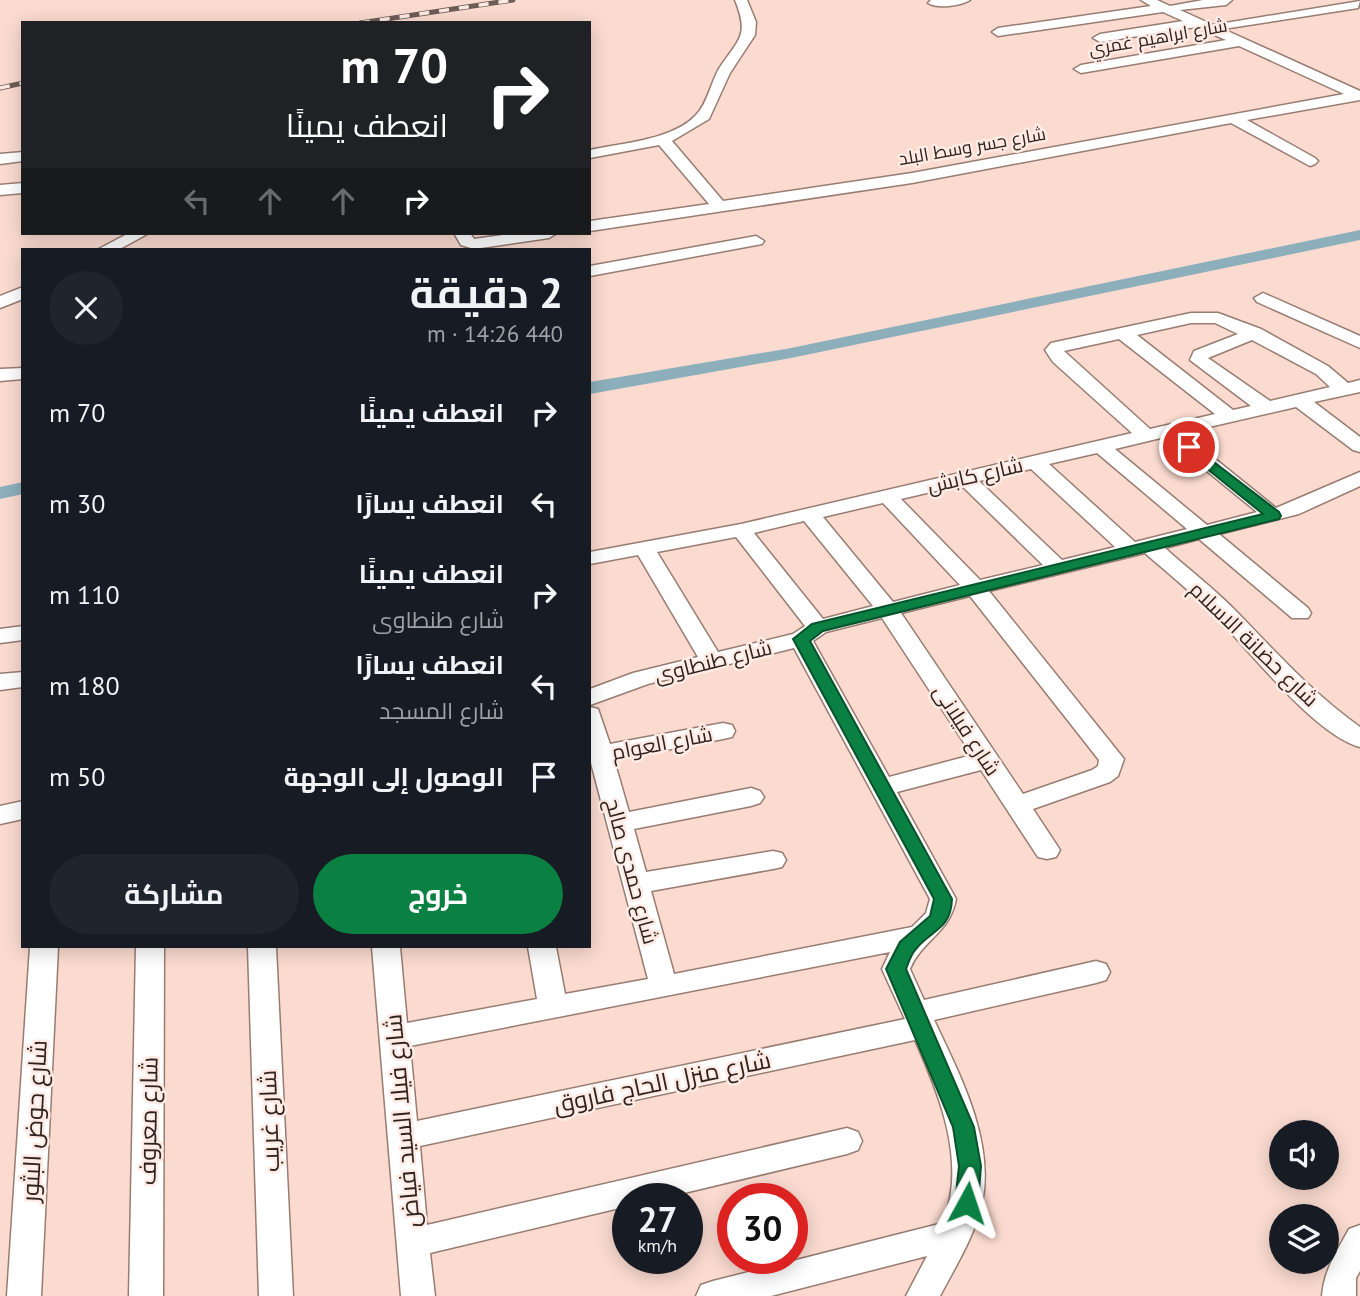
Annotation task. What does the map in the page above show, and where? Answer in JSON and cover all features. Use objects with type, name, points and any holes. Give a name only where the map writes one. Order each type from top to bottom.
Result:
[{"type":"street","points":[[591,154],[663,140],[694,124],[710,106],[723,73],[748,35],[750,22],[741,0]]},
{"type":"street","points":[[934,3],[964,0]]},
{"type":"street","points":[[1147,0],[1168,5],[1219,26],[1360,98]]},
{"type":"street","points":[[998,32],[1168,5],[1226,1]]},
{"type":"street","points":[[1168,5],[1196,23],[1360,98]]},
{"type":"street","points":[[1219,26],[1359,5]]},
{"type":"street","points":[[1100,38],[1196,23]]},
{"type":"street","name":"شارع ابراهيم غمري","points":[[1082,69],[1240,42]]},
{"type":"street","name":"شارع جسر وسط البلد","points":[[591,226],[912,177],[1339,99],[1360,98]]},
{"type":"street","points":[[1232,118],[1310,161]]},
{"type":"street","points":[[663,140],[719,206]]},
{"type":"street","points":[[0,159],[21,156]]},
{"type":"street","points":[[0,190],[21,188]]},
{"type":"street","points":[[108,248],[130,235]]},
{"type":"street","points":[[463,235],[467,242],[474,244],[535,235]]},
{"type":"street","points":[[591,271],[756,241]]},
{"type":"street","points":[[0,303],[21,293]]},
{"type":"street","points":[[1263,298],[1360,343]]},
{"type":"street","points":[[1144,435],[1081,380],[1054,350],[1062,345],[1204,317],[1218,318],[1255,333],[1352,388]]},
{"type":"street","points":[[1255,333],[1200,355],[1199,360],[1267,408]]},
{"type":"street","points":[[1124,334],[1229,416]]},
{"type":"street","points":[[0,375],[21,373]]},
{"type":"street","name":"شارع كابش","points":[[591,558],[741,530],[1352,388]]},
{"type":"street","points":[[1298,400],[1360,446]]},
{"type":"street","points":[[1168,430],[1274,516]]},
{"type":"street","points":[[1099,445],[1300,613]]},
{"type":"street","name":"شارع حضانة الاسلام","points":[[1034,461],[1224,612],[1305,696],[1360,739]]},
{"type":"street","points":[[964,477],[1059,569]]},
{"type":"street","name":"شارع طنطاوى","points":[[591,697],[641,678],[712,661],[888,610],[1274,516],[1360,478]]},
{"type":"street","points":[[887,496],[976,589],[1112,759],[1110,770],[1101,776],[1016,805]]},
{"type":"street","name":"شارع فيلانى","points":[[809,514],[888,610],[1046,850]]},
{"type":"street","points":[[741,530],[809,633],[883,787],[943,899],[942,911],[937,921],[915,937],[900,957],[896,969],[964,1127],[970,1166],[967,1203],[923,1296]]},
{"type":"street","points":[[645,549],[712,661]]},
{"type":"street","points":[[0,636],[21,633]]},
{"type":"street","points":[[0,682],[21,679]]},
{"type":"street","name":"شارع حمدى صالح","points":[[591,719],[664,987]]},
{"type":"street","name":"شارع العوام","points":[[601,754],[723,731]]},
{"type":"street","points":[[883,787],[986,760]]},
{"type":"street","points":[[619,823],[751,797]]},
{"type":"street","points":[[0,815],[21,810]]},
{"type":"street","points":[[635,884],[773,860]]},
{"type":"street","points":[[394,1037],[915,937]]},
{"type":"street","name":"شارع حوض البثور","points":[[24,1296],[44,948]]},
{"type":"street","name":"شارع معروف","points":[[146,1296],[150,948]]},
{"type":"street","name":"شارع غريب","points":[[262,948],[276,1296]]},
{"type":"street","name":"شارع فيلا السيد فياض","points":[[386,948],[418,1296]]},
{"type":"street","points":[[542,948],[553,1008]]},
{"type":"street","name":"شارع منزل الحاج فاروق","points":[[403,1137],[919,1020],[1096,972]]},
{"type":"street","points":[[413,1242],[847,1141]]},
{"type":"street","points":[[713,1296],[953,1235]]},
{"type":"street","points":[[1339,1296],[1340,1277],[1360,1239]]},
{"type":"waterway","points":[[591,388],[791,353],[1360,235]]},
{"type":"waterway","points":[[0,493],[21,488]]},
{"type":"railway","points":[[373,21],[513,0]]},
{"type":"railway","points":[[0,88],[21,83]]},
{"type":"route","points":[[967,1203],[970,1166],[964,1127],[896,969],[906,947],[937,921],[942,911],[943,899],[939,887],[801,639],[818,627],[1274,516],[1189,447]]}]
